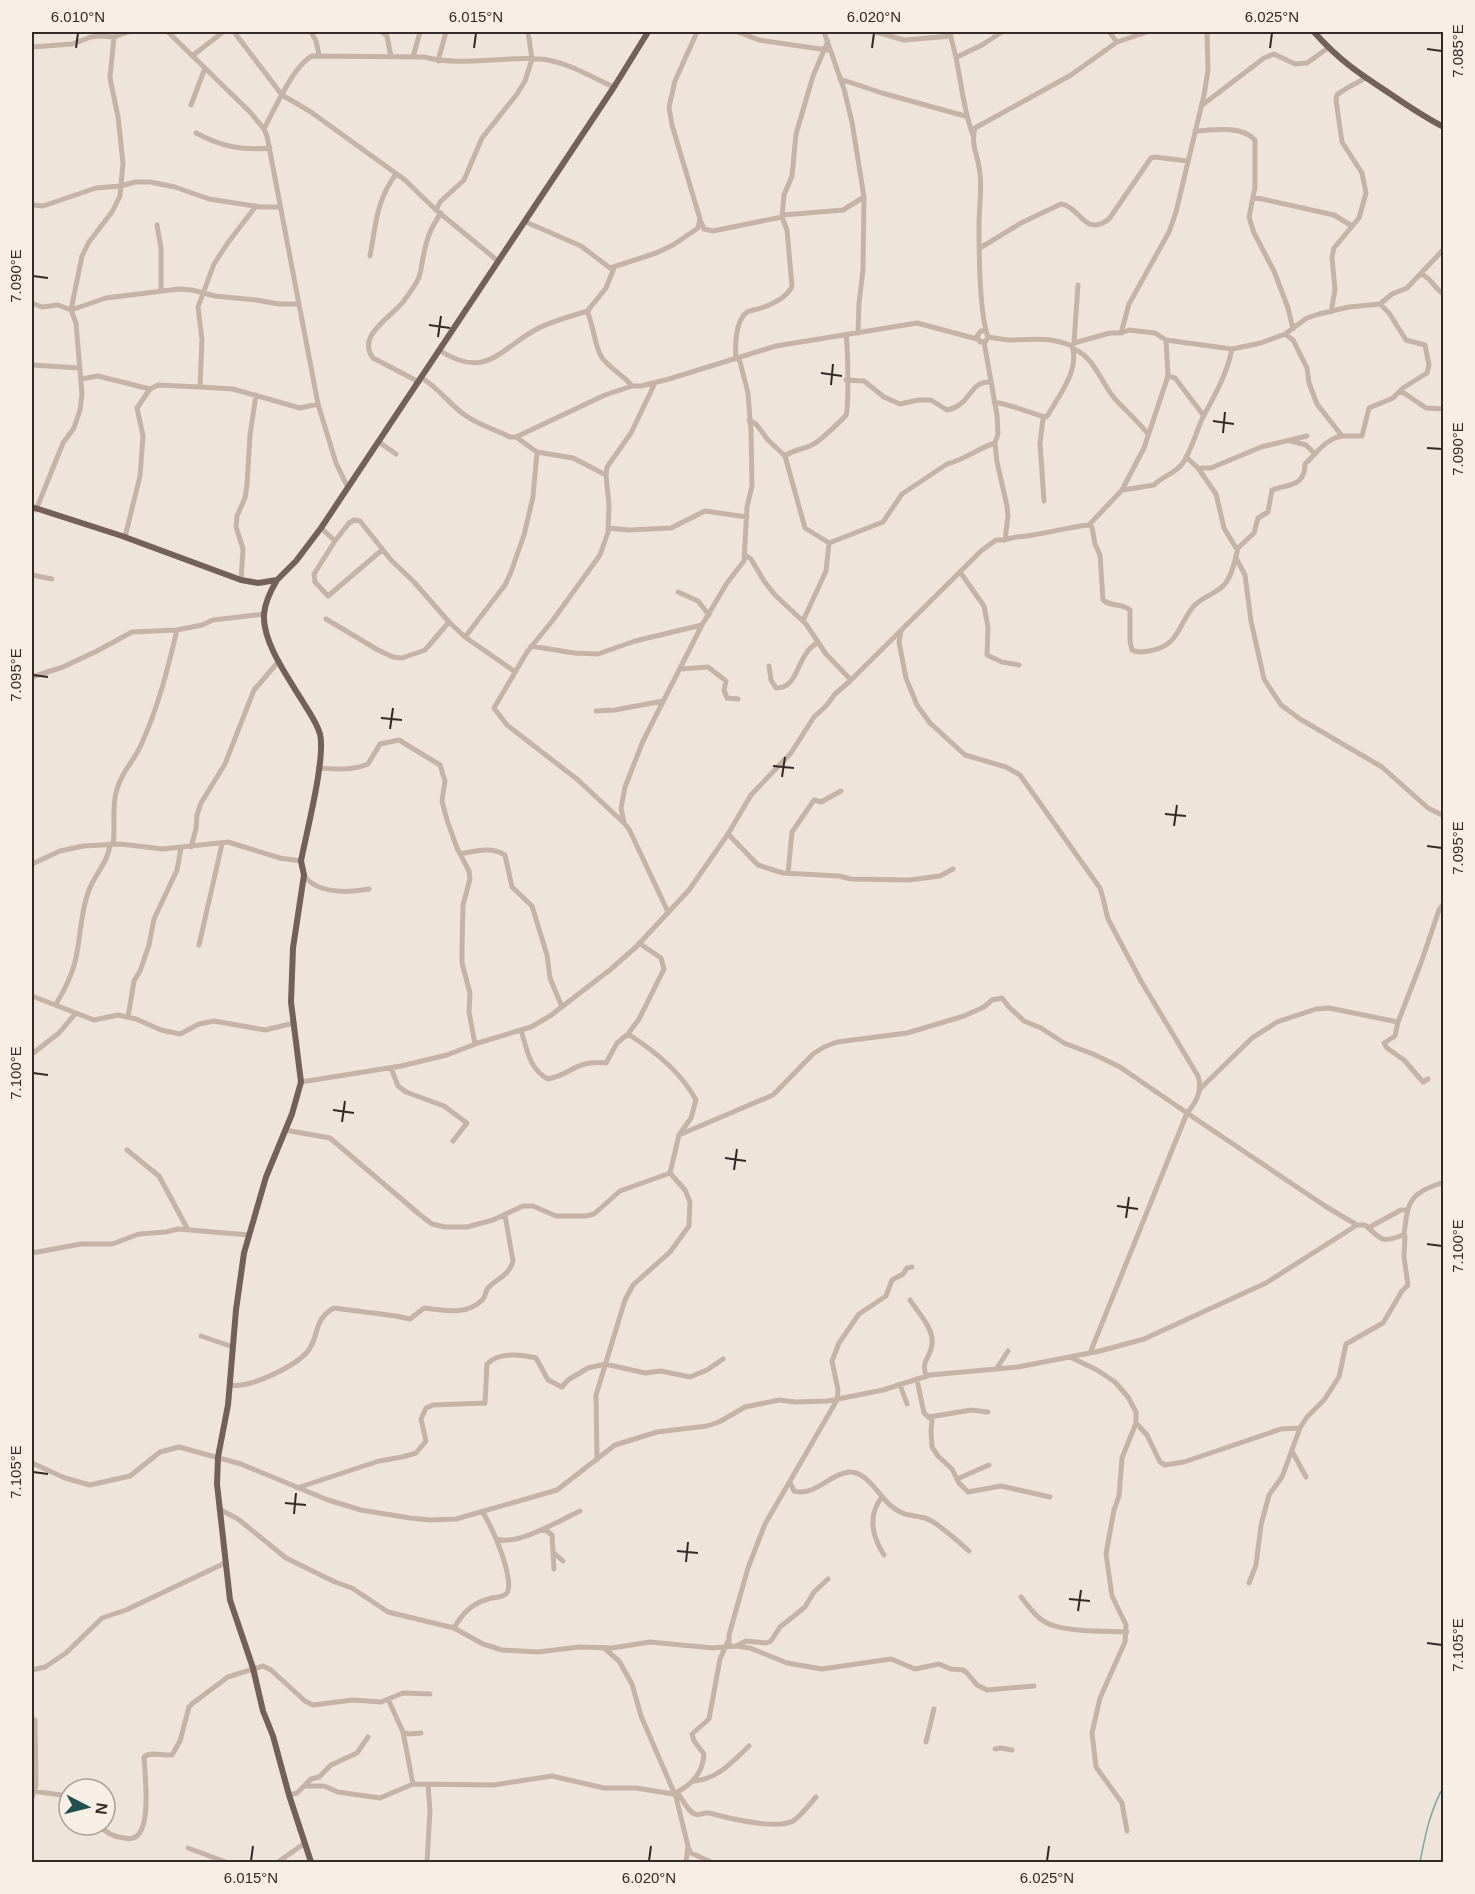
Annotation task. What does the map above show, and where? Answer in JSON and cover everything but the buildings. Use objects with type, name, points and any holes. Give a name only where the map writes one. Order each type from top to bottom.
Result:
[{"type":"main road","points":[[311,1863],[289,1795],[280,1758],[263,1711],[253,1668],[230,1600],[217,1484],[218,1457],[230,1385],[236,1310],[244,1253],[266,1177],[292,1114],[301,1082],[291,1002],[293,948],[304,874],[301,861],[318,768],[320,734],[268,638],[264,614],[277,580],[296,561],[321,528],[526,222],[648,32]]},
{"type":"main road","points":[[1314,32],[1328,48],[1365,78],[1443,127]]},
{"type":"main road","points":[[34,509],[125,537],[241,580],[258,583],[277,580]]},
{"type":"street","points":[[32,47],[72,44],[99,36],[114,37],[128,32]]},
{"type":"street","points":[[168,32],[250,112],[264,129],[270,148],[318,404],[336,463],[348,488]]},
{"type":"street","points":[[192,56],[223,32]]},
{"type":"street","points":[[234,32],[282,95],[310,112],[396,174],[498,261]]},
{"type":"street","points":[[311,32],[319,55]]},
{"type":"street","points":[[382,32],[387,36],[391,57]]},
{"type":"street","points":[[413,57],[420,32]]},
{"type":"street","points":[[438,60],[446,32]]},
{"type":"street","points":[[528,32],[531,59],[525,81],[518,94],[492,124],[476,148],[464,180],[440,202],[439,211],[423,248],[420,276],[402,303],[370,336],[368,344],[373,358],[437,388],[462,413],[474,421],[510,437],[516,437],[605,395],[632,386],[655,383],[776,346],[917,323],[978,339],[986,337]]},
{"type":"street","points":[[697,32],[675,81],[669,107],[672,125],[704,230],[712,231],[783,216],[843,210],[864,197]]},
{"type":"street","points":[[738,32],[759,40],[832,50]]},
{"type":"street","points":[[824,32],[832,50],[852,122],[864,197],[864,270],[858,303],[858,333]]},
{"type":"street","points":[[876,32],[904,40],[950,34],[957,57],[965,116],[973,135],[980,174],[980,248],[986,337],[997,415],[998,434],[995,443],[1008,516],[1005,540]]},
{"type":"street","points":[[957,57],[1002,32]]},
{"type":"street","points":[[1109,32],[1117,42]]},
{"type":"street","points":[[973,135],[975,128],[979,125],[1071,75],[1117,42],[1147,32]]},
{"type":"street","points":[[1121,333],[1129,304],[1169,232],[1208,70],[1207,32]]},
{"type":"street","points":[[34,509],[63,443],[74,428],[80,410],[82,394],[76,323],[71,310],[82,256],[95,233],[112,212],[120,196],[123,163],[118,117],[110,78],[114,37]]},
{"type":"street","points":[[624,823],[621,808],[625,787],[643,741],[702,625],[727,583],[744,561],[752,486],[748,393],[734,342],[741,321],[747,312],[777,300],[789,293],[792,286],[789,240],[783,216],[784,195],[795,161],[796,134],[813,76],[828,41]]},
{"type":"street","points":[[1201,106],[1264,58],[1274,54],[1295,64],[1307,63],[1328,48]]},
{"type":"street","points":[[264,129],[282,95],[307,58],[319,55],[424,57],[438,60],[483,62],[516,58],[554,61],[614,87]]},
{"type":"street","points":[[191,105],[206,68]]},
{"type":"street","points":[[1331,312],[1335,290],[1332,256],[1334,248],[1364,207],[1365,183],[1362,173],[1342,142],[1336,100],[1340,92],[1365,78]]},
{"type":"street","points":[[840,79],[965,116]]},
{"type":"street","points":[[1195,131],[1229,130],[1253,137],[1256,148],[1253,197],[1249,217],[1274,271],[1293,329]]},
{"type":"street","points":[[196,133],[226,146],[249,150],[270,148]]},
{"type":"street","points":[[980,248],[1021,223],[1061,204],[1068,205],[1086,223],[1094,225],[1103,223],[1109,219],[1151,158],[1155,156],[1187,161]]},
{"type":"street","points":[[370,256],[376,214],[387,186],[396,174]]},
{"type":"street","points":[[32,205],[51,203],[96,188],[150,182],[175,187],[200,197],[256,206],[280,207]]},
{"type":"street","points":[[1253,197],[1334,215],[1352,226]]},
{"type":"street","points":[[200,387],[202,340],[198,307],[214,264],[256,206]]},
{"type":"street","points":[[526,222],[581,246],[605,266],[614,268],[673,245],[698,228],[700,220]]},
{"type":"street","points":[[157,225],[161,248],[161,290]]},
{"type":"street","points":[[1073,346],[1110,333],[1129,330],[1155,333],[1166,340],[1232,349],[1261,343],[1285,334],[1307,318],[1349,307],[1380,304],[1392,294],[1407,288],[1443,249]]},
{"type":"street","points":[[605,266],[610,279]]},
{"type":"street","points":[[439,350],[449,357],[471,363],[487,362],[537,329],[588,311],[604,292],[614,268]]},
{"type":"street","points":[[1421,274],[1427,276],[1443,294]]},
{"type":"street","points":[[1044,501],[1040,443],[1043,418],[1048,415],[1070,376],[1075,359],[1073,346],[1078,285]]},
{"type":"street","points":[[32,303],[42,307],[58,305],[71,310],[106,298],[179,289],[279,304],[299,303]]},
{"type":"street","points":[[1089,525],[1092,527],[1095,544],[1101,555],[1103,600],[1108,604],[1126,607],[1130,610],[1132,650],[1137,653],[1161,648],[1170,643],[1181,629],[1193,606],[1222,586],[1236,558],[1238,548],[1254,533],[1258,518],[1268,512],[1272,490],[1298,482],[1305,473],[1305,464],[1334,438],[1362,436],[1370,408],[1393,398],[1427,374],[1430,365],[1425,345],[1406,340],[1389,313],[1380,304]]},
{"type":"street","points":[[588,311],[600,354],[606,363],[626,378],[632,386]]},
{"type":"street","points":[[978,339],[978,333],[986,337],[1010,340],[1047,339],[1073,346],[1091,362],[1111,393],[1148,434]]},
{"type":"street","points":[[1285,334],[1293,340],[1307,368],[1309,383],[1317,404],[1342,436]]},
{"type":"street","points":[[785,456],[792,451],[816,443],[846,415],[848,402],[846,335]]},
{"type":"street","points":[[301,1082],[391,1068],[457,1053],[475,1044],[521,1030],[539,1023],[611,969],[689,890],[728,834],[751,795],[791,753],[814,717],[981,550],[996,540],[1005,540],[1013,536],[1029,536],[1089,525],[1122,490],[1144,448],[1160,406],[1168,376],[1166,340]]},
{"type":"street","points":[[1122,490],[1154,485],[1176,471],[1186,457],[1224,375],[1232,349]]},
{"type":"street","points":[[32,365],[80,368]]},
{"type":"street","points":[[81,379],[98,376],[150,389]]},
{"type":"street","points":[[1168,376],[1175,378],[1204,416]]},
{"type":"street","points":[[846,380],[864,381],[884,398],[900,404],[931,400],[947,410],[965,402],[975,386],[987,381],[992,382]]},
{"type":"street","points":[[655,383],[631,433],[611,459],[606,474],[609,505],[608,528],[600,555],[553,620],[531,646],[494,708],[507,725],[578,780],[624,823],[629,829],[668,912]]},
{"type":"street","points":[[125,537],[140,476],[143,436],[137,408],[150,389],[158,385],[233,389],[300,408],[318,404]]},
{"type":"street","points":[[1399,392],[1426,408],[1443,409]]},
{"type":"street","points":[[241,580],[243,549],[236,527],[237,516],[245,498],[256,395]]},
{"type":"street","points":[[994,402],[1009,404],[1023,411],[1045,417],[1048,415]]},
{"type":"street","points":[[749,420],[756,424],[768,441],[785,456],[805,528],[829,543]]},
{"type":"street","points":[[1198,468],[1211,468],[1261,447],[1307,436]]},
{"type":"street","points":[[516,437],[537,452],[573,458],[606,474]]},
{"type":"street","points":[[1290,441],[1306,445],[1314,454]]},
{"type":"street","points":[[379,442],[396,454]]},
{"type":"street","points":[[829,543],[883,522],[902,494],[947,464],[995,443]]},
{"type":"street","points":[[465,637],[505,585],[511,572],[524,535],[531,505],[537,452]]},
{"type":"street","points":[[1186,457],[1198,468],[1216,494],[1224,528],[1238,548]]},
{"type":"street","points":[[608,528],[629,530],[671,528],[705,512],[747,517]]},
{"type":"street","points":[[382,550],[328,596],[315,582],[314,574],[335,541],[349,523],[354,520],[360,521],[382,550],[449,622],[465,637],[480,645],[514,671]]},
{"type":"street","points":[[321,528],[335,541]]},
{"type":"street","points":[[803,621],[826,571],[829,543]]},
{"type":"street","points":[[745,555],[751,559],[775,595],[803,621],[825,654],[851,680]]},
{"type":"street","points":[[1236,558],[1245,575],[1251,621],[1264,679],[1281,705],[1300,719],[1382,767],[1428,808],[1443,816]]},
{"type":"street","points":[[960,572],[984,606],[988,627],[987,655],[1002,662],[1019,665]]},
{"type":"street","points":[[32,575],[52,579]]},
{"type":"street","points":[[678,592],[698,601],[709,615]]},
{"type":"street","points":[[32,677],[63,667],[132,632],[177,630],[202,625],[213,620],[264,614]]},
{"type":"street","points":[[326,619],[378,650],[393,657],[402,658],[425,650],[449,622]]},
{"type":"street","points":[[531,646],[574,653],[598,654],[641,640],[702,625]]},
{"type":"street","points":[[56,1004],[69,982],[75,962],[81,921],[89,890],[112,844],[115,831],[113,807],[116,791],[121,776],[142,742],[164,682],[177,630]]},
{"type":"street","points":[[901,631],[899,642],[903,667],[922,712],[940,733],[965,755],[1006,767],[1020,775],[1028,784],[1050,820],[1100,888],[1108,919],[1199,1081],[1198,1098],[1187,1113],[1090,1353]]},
{"type":"street","points":[[770,666],[771,680],[776,688],[782,688],[793,680],[798,664],[810,647],[818,643]]},
{"type":"street","points":[[190,847],[201,803],[225,764],[254,690],[279,661]]},
{"type":"street","points":[[681,669],[708,668],[726,681],[724,690],[727,698],[738,699]]},
{"type":"street","points":[[596,711],[615,710],[663,701]]},
{"type":"street","points":[[318,768],[349,770],[368,764],[380,744],[399,740],[440,765],[445,781],[442,801],[447,820],[469,871],[470,879],[463,905],[462,963],[470,993],[469,1012],[475,1044]]},
{"type":"street","points":[[788,873],[792,832],[797,822],[814,800],[821,802],[841,791]]},
{"type":"street","points":[[728,834],[758,865],[788,873],[839,876],[851,879],[909,880],[939,876],[953,869]]},
{"type":"street","points":[[32,864],[69,848],[112,844],[163,849],[228,842],[280,858],[301,861]]},
{"type":"street","points":[[199,945],[222,844]]},
{"type":"street","points":[[128,1017],[134,981],[149,945],[154,919],[177,870],[181,848]]},
{"type":"street","points":[[460,854],[499,850],[505,855],[512,887],[532,906],[547,955],[554,992],[562,1007]]},
{"type":"street","points":[[304,874],[308,882],[328,889],[355,892],[369,889]]},
{"type":"street","points":[[1428,1079],[1423,1082],[1404,1060],[1387,1048],[1384,1043],[1395,1036],[1398,1022],[1443,903]]},
{"type":"street","points":[[521,1030],[528,1059],[548,1079],[585,1062],[606,1063],[617,1043],[628,1034],[639,1019],[664,969],[661,958],[639,943]]},
{"type":"street","points":[[32,996],[94,1020],[110,1016],[128,1017],[161,1030],[180,1034],[199,1024],[214,1021],[256,1030],[294,1023]]},
{"type":"street","points":[[680,1135],[773,1095],[813,1054],[824,1047],[850,1040],[907,1033],[964,1016],[993,1000],[1002,998],[1024,1021],[1041,1028],[1064,1043],[1120,1067],[1325,1206],[1357,1225],[1365,1225],[1383,1240],[1404,1235]]},
{"type":"street","points":[[1200,1089],[1252,1038],[1276,1022],[1316,1009],[1329,1008],[1398,1022]]},
{"type":"street","points":[[32,1054],[59,1033],[75,1014]]},
{"type":"street","points":[[628,1034],[643,1044],[681,1078],[696,1100],[691,1118],[680,1135],[669,1173]]},
{"type":"street","points":[[391,1068],[398,1086],[405,1092],[444,1106],[466,1123],[453,1141]]},
{"type":"street","points":[[285,1130],[330,1138],[432,1224],[445,1227],[467,1227],[505,1215],[523,1206],[532,1206],[556,1216],[594,1214],[620,1191],[669,1173]]},
{"type":"street","points":[[127,1150],[159,1176],[187,1228]]},
{"type":"street","points":[[597,1460],[596,1395],[629,1292],[645,1273],[670,1252],[689,1226],[690,1202],[685,1190],[669,1173]]},
{"type":"street","points":[[1250,1583],[1256,1565],[1257,1547],[1267,1501],[1282,1477],[1300,1428],[1307,1417],[1324,1400],[1339,1377],[1346,1344],[1383,1323],[1408,1285],[1404,1235],[1408,1205],[1416,1194],[1443,1182]]},
{"type":"street","points":[[1368,1228],[1401,1210],[1407,1210]]},
{"type":"street","points":[[230,1385],[241,1385],[270,1375],[301,1358],[309,1350],[317,1326],[334,1308],[410,1319],[424,1308],[453,1312],[477,1304],[484,1299],[488,1287],[511,1268],[513,1261],[505,1215]]},
{"type":"street","points":[[32,1463],[65,1478],[90,1485],[130,1476],[150,1459],[169,1449],[179,1447],[199,1454],[218,1457],[328,1500],[388,1516],[430,1520],[456,1519],[557,1490],[615,1445],[657,1432],[707,1426],[745,1407],[762,1402],[837,1400],[926,1376],[1018,1366],[1090,1353],[1144,1340],[1266,1282],[1357,1225]]},
{"type":"street","points":[[32,1253],[81,1244],[112,1244],[139,1234],[187,1228],[196,1232],[249,1235]]},
{"type":"street","points":[[695,1781],[704,1754],[694,1741],[692,1734],[709,1719],[720,1659],[731,1645],[748,1568],[765,1524],[837,1400],[836,1379],[832,1363],[839,1343],[859,1314],[886,1296],[892,1280],[903,1274],[907,1268],[912,1267]]},
{"type":"street","points":[[910,1300],[932,1335],[932,1348],[923,1365],[926,1376]]},
{"type":"street","points":[[201,1336],[233,1347]]},
{"type":"street","points":[[997,1368],[1008,1351]]},
{"type":"street","points":[[297,1488],[379,1461],[416,1453],[426,1441],[421,1419],[426,1408],[433,1405],[485,1404],[488,1364],[496,1357],[506,1355],[536,1358],[548,1380],[562,1387],[568,1380],[588,1368],[605,1364],[645,1373],[661,1371],[690,1377],[707,1370],[723,1359]]},
{"type":"street","points":[[1070,1357],[1115,1382],[1128,1397],[1136,1412],[1136,1423],[1122,1458],[1119,1496],[1114,1510],[1106,1554],[1112,1596],[1116,1608],[1124,1619],[1127,1632],[1125,1642],[1100,1698],[1092,1733],[1093,1758],[1096,1767],[1122,1803],[1127,1832]]},
{"type":"street","points":[[916,1380],[919,1397],[932,1420],[932,1447],[952,1469],[962,1487],[970,1493],[1001,1486],[1050,1497]]},
{"type":"street","points":[[900,1384],[907,1404]]},
{"type":"street","points":[[921,1419],[970,1410],[988,1412]]},
{"type":"street","points":[[1136,1423],[1147,1435],[1160,1462],[1165,1465],[1184,1462],[1281,1430],[1300,1428]]},
{"type":"street","points":[[1292,1451],[1306,1477]]},
{"type":"street","points":[[957,1479],[989,1465]]},
{"type":"street","points":[[790,1482],[794,1491],[803,1492],[845,1473],[856,1473],[904,1515],[929,1520],[969,1551]]},
{"type":"street","points":[[882,1497],[875,1507],[872,1522],[875,1537],[884,1555]]},
{"type":"street","points":[[219,1509],[238,1519],[286,1558],[352,1588],[388,1612],[454,1628],[483,1644],[510,1651],[538,1652],[579,1647],[604,1648],[650,1642],[702,1648],[746,1641],[769,1643],[780,1627],[805,1606],[814,1592],[828,1579]]},
{"type":"street","points":[[496,1539],[508,1540],[539,1530],[580,1511]]},
{"type":"street","points":[[454,1628],[466,1611],[482,1601],[504,1595],[509,1588],[509,1580],[496,1539],[482,1512]]},
{"type":"street","points":[[539,1530],[547,1531],[552,1535],[554,1569]]},
{"type":"street","points":[[554,1553],[563,1561]]},
{"type":"street","points":[[32,1670],[45,1667],[66,1653],[102,1618],[126,1610],[225,1563]]},
{"type":"street","points":[[1022,1597],[1038,1616],[1050,1624],[1127,1632]]},
{"type":"street","points":[[731,1645],[750,1648],[787,1663],[822,1669],[891,1659],[915,1669],[939,1664],[951,1669],[963,1670],[977,1685],[987,1690],[1034,1686]]},
{"type":"street","points":[[604,1648],[619,1661],[632,1684],[641,1716],[675,1793],[691,1853],[711,1863]]},
{"type":"street","points":[[117,1837],[131,1839],[141,1830],[147,1807],[145,1755],[172,1755],[180,1741],[186,1713],[193,1703],[228,1677],[265,1666],[305,1701],[313,1705],[353,1700],[381,1702],[403,1693],[430,1694]]},
{"type":"street","points":[[388,1699],[403,1732],[413,1784]]},
{"type":"street","points":[[926,1742],[934,1709]]},
{"type":"street","points":[[32,1798],[36,1742],[35,1720]]},
{"type":"street","points":[[403,1732],[421,1733]]},
{"type":"street","points":[[289,1795],[297,1793],[311,1779],[319,1777],[324,1770],[357,1753],[368,1737]]},
{"type":"street","points":[[306,1786],[324,1786],[338,1792],[380,1798],[413,1784],[494,1785],[552,1776],[604,1788],[636,1788],[675,1793],[695,1781],[720,1772],[749,1746]]},
{"type":"street","points":[[994,1749],[1012,1750]]},
{"type":"street","points":[[426,1863],[430,1810],[428,1785]]},
{"type":"street","points":[[33,1791],[57,1794]]},
{"type":"street","points":[[675,1793],[696,1815],[708,1813],[717,1817],[751,1823],[783,1824],[793,1821],[816,1797]]},
{"type":"street","points":[[278,1863],[305,1843]]},
{"type":"street","points":[[686,1863],[688,1846]]},
{"type":"street","points":[[188,1848],[226,1863]]},
{"type":"waterway","points":[[1420,1862],[1426,1833],[1444,1786]]}]
